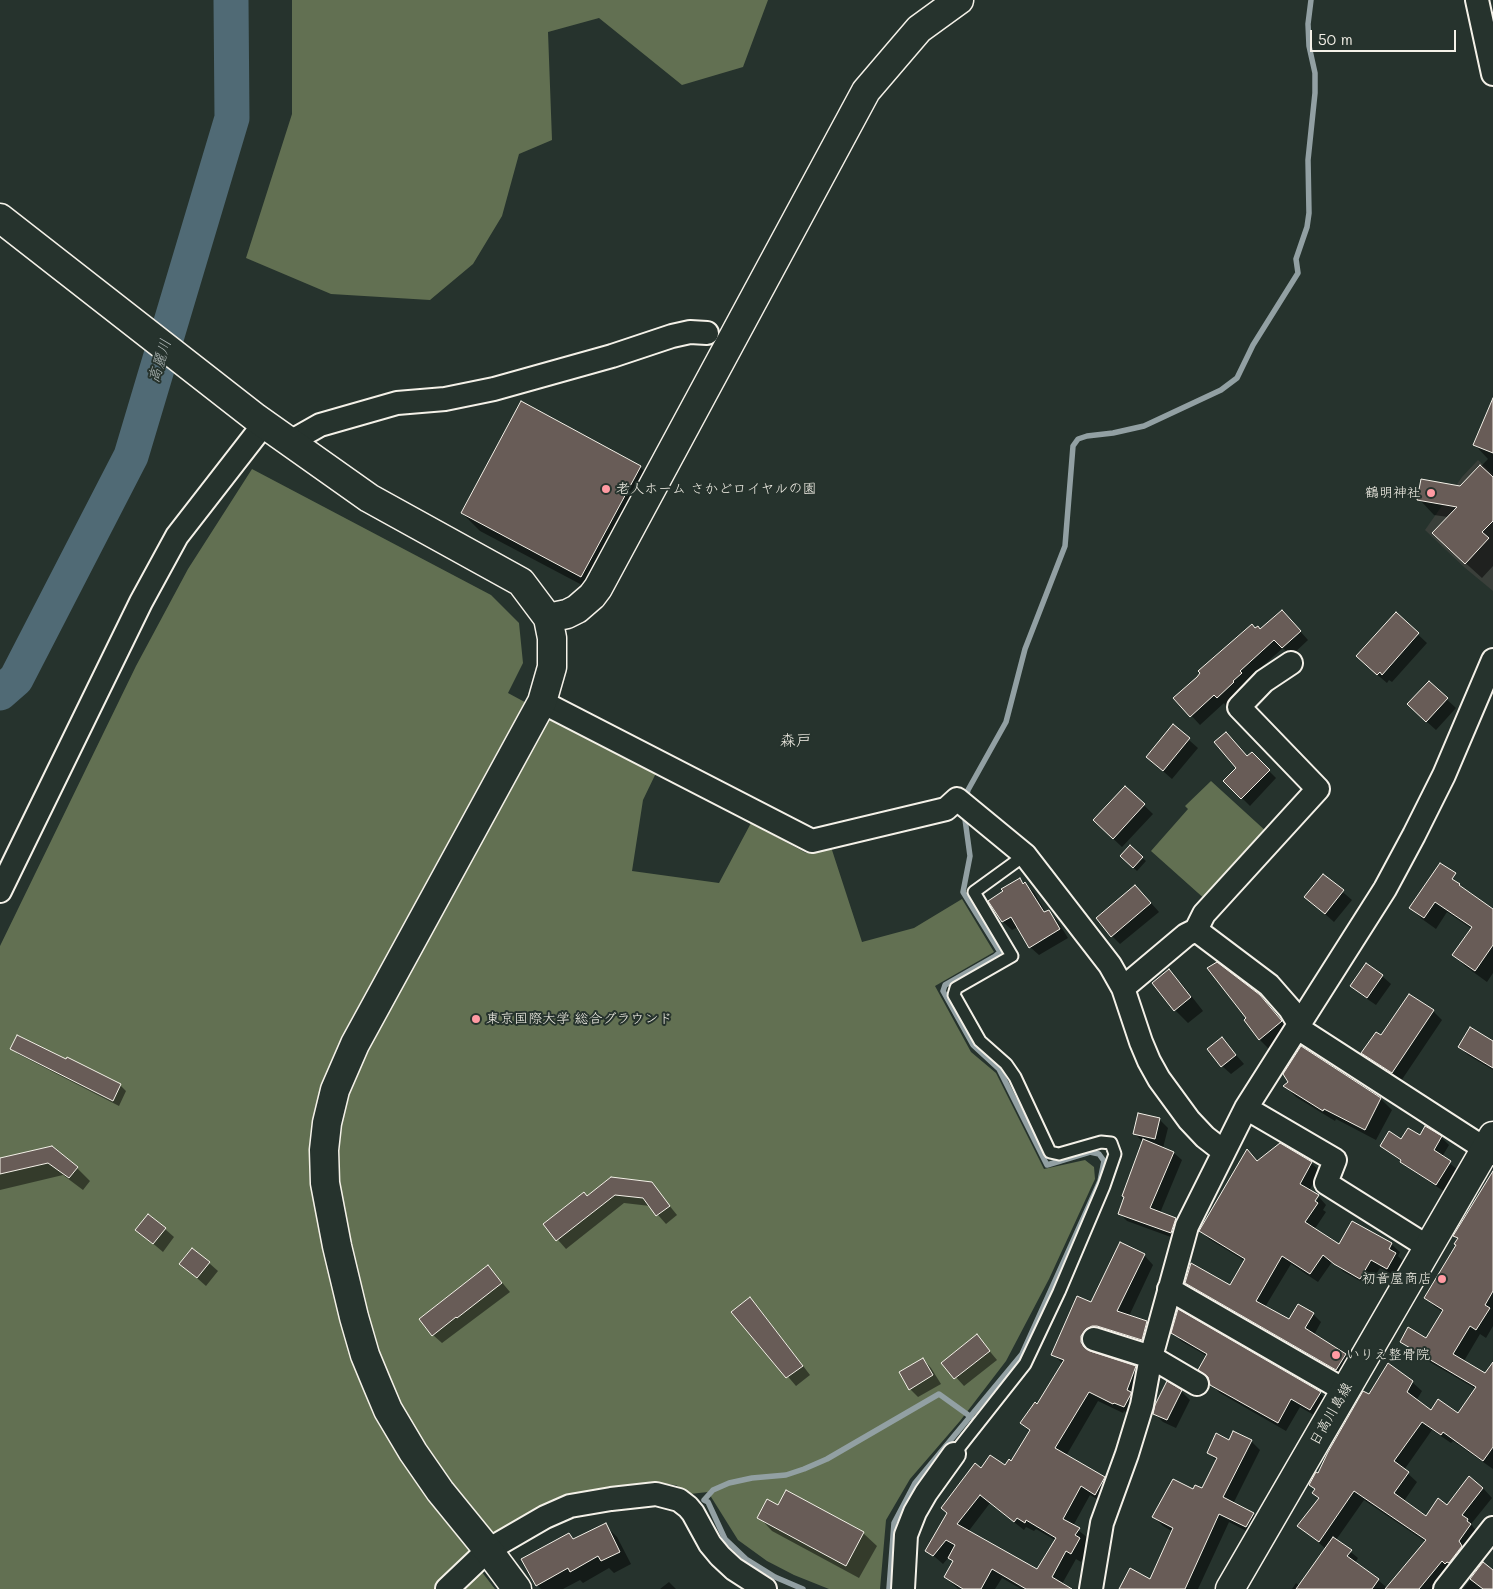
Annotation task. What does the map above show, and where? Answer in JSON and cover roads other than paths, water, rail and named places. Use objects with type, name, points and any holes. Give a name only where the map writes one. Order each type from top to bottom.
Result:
[{"type":"street","points":[[548,618],[567,614],[576,609],[592,596],[598,588],[866,91],[919,29],[959,0]]},
{"type":"street","points":[[1477,0],[1493,74]]},
{"type":"street","points":[[0,218],[264,424],[368,498],[521,582],[548,618],[552,638],[552,667],[542,702],[355,1044],[335,1090],[327,1123],[324,1150],[326,1183],[343,1272],[365,1355],[388,1410],[440,1492],[488,1550],[517,1589]]},
{"type":"street","points":[[290,442],[320,425],[397,403],[445,398],[494,389],[612,356],[672,336],[690,332],[707,333]]},
{"type":"street","points":[[0,890],[141,602],[177,536],[264,424]]},
{"type":"street","points":[[1090,1589],[1102,1522],[1128,1454],[1142,1405],[1151,1357],[1168,1289],[1187,1226],[1246,1108],[1385,889],[1444,775],[1493,660]]},
{"type":"street","points":[[1123,988],[1186,935],[1196,930],[1204,914],[1318,789],[1239,707],[1264,681],[1291,663]]},
{"type":"street","points":[[542,702],[812,841],[946,809],[956,799],[1025,855],[1110,965],[1123,988],[1141,1042],[1159,1079],[1189,1120],[1205,1137],[1223,1151]]},
{"type":"street","points":[[1196,930],[1269,985],[1290,1009],[1304,1032],[1491,1146]]},
{"type":"street","points":[[1246,1108],[1334,1160],[1326,1183],[1428,1247]]},
{"type":"street","name":"日高川島線","points":[[1230,1589],[1428,1247],[1491,1146]]},
{"type":"street","points":[[1168,1289],[1344,1390]]},
{"type":"street","points":[[1094,1339],[1151,1357],[1198,1384]]},
{"type":"street","points":[[903,1589],[906,1535],[915,1512],[926,1493],[954,1454]]},
{"type":"street","points":[[447,1589],[488,1550],[545,1517],[570,1506],[656,1494],[669,1496],[684,1503],[693,1513],[710,1544],[720,1556],[734,1569],[765,1589]]},
{"type":"street","points":[[1445,1589],[1493,1528]]},
{"type":"lane","points":[[954,1454],[1026,1364],[1104,1186],[1114,1154],[1111,1143],[1106,1142],[1059,1154],[1050,1152],[1015,1076],[1006,1064],[980,1041],[954,995],[956,988],[1012,956],[974,892],[1025,855]]},
{"type":"waterway","name":"高麗川","points":[[0,693],[16,679],[131,456],[232,118],[231,0]]},
{"type":"waterway","points":[[966,798],[968,790],[1006,722],[1025,649],[1065,546],[1073,446],[1078,439],[1087,436],[1113,433],[1144,426],[1221,390],[1237,378],[1253,345],[1298,273],[1296,259],[1307,227],[1309,213],[1308,160],[1315,93],[1315,73],[1309,46],[1308,24],[1311,0]]},
{"type":"waterway","points":[[889,1589],[894,1523],[915,1483],[1022,1354],[1100,1181],[1104,1161],[1099,1154],[1090,1152],[1047,1165],[999,1069],[973,1045],[943,991],[945,985],[1000,952],[963,892],[970,856],[964,812]]},
{"type":"waterway","points":[[803,1589],[775,1577],[746,1559],[725,1539],[708,1502],[704,1500],[713,1490],[729,1483],[752,1478],[786,1475],[804,1469],[827,1459],[939,1394],[971,1417]]},
{"type":"place","name":"老人ホーム さかどロイヤルの園","points":[[606,489]]},
{"type":"place","name":"鶴明神社","points":[[1431,493]]},
{"type":"place","name":"東京国際大学 総合グラウンド","points":[[476,1019]]},
{"type":"place","name":"初音屋商店","points":[[1442,1279]]},
{"type":"place","name":"いりえ整骨院","points":[[1336,1355]]},
{"type":"district","name":"森戸","points":[[796,741]]}]
